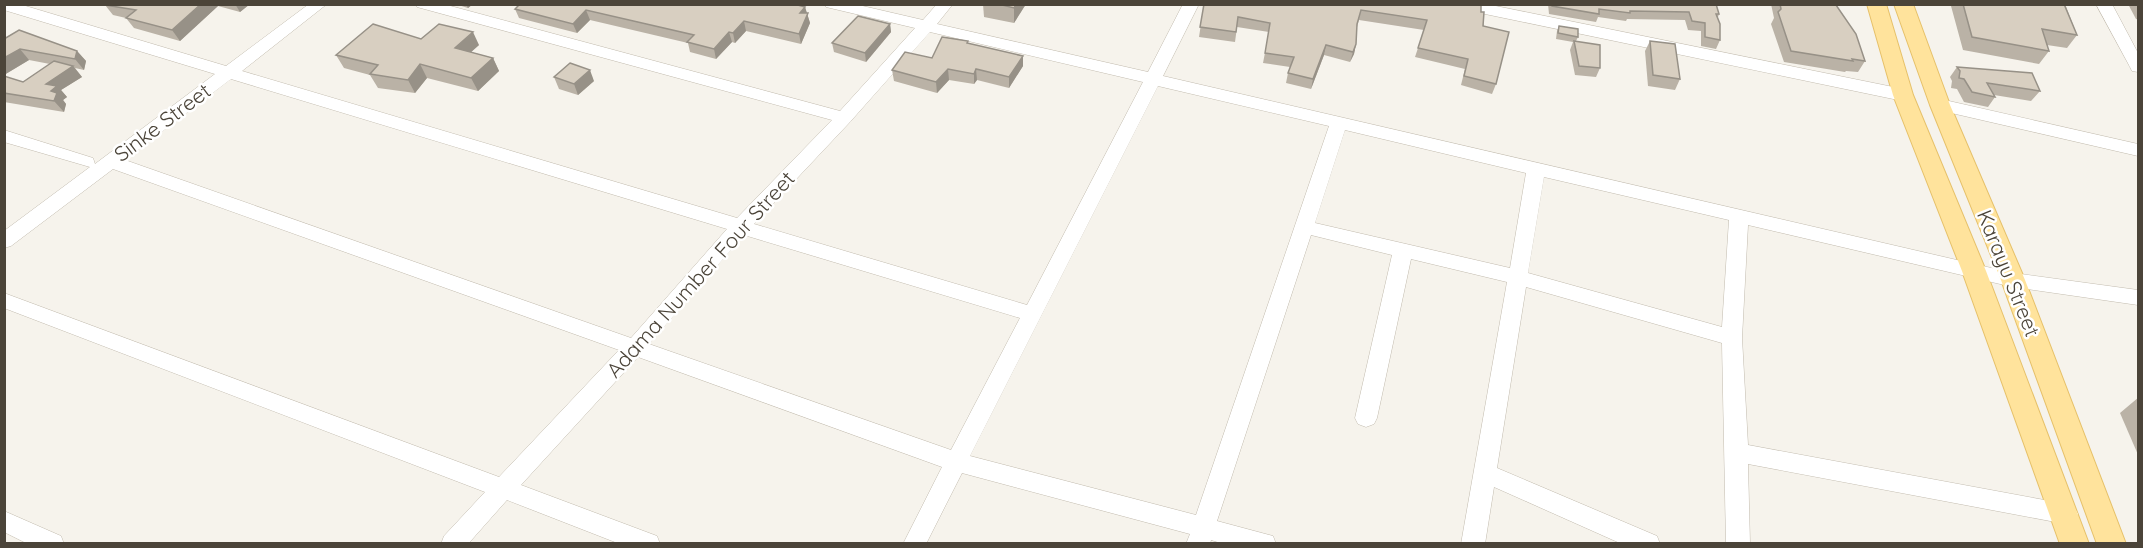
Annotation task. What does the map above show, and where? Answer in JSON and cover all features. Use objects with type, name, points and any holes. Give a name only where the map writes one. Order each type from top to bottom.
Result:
[{"type":"main road","name":"Karayu Street","points":[[1876,4],[1903,96],[1974,271],[2076,543]]},
{"type":"main road","name":"Karayu Street","points":[[1903,4],[1940,105],[2013,280],[2112,543]]},
{"type":"street","name":"Sinke Street","points":[[4,241],[110,161],[300,4]]},
{"type":"street","name":"Sinke Street","points":[[4,224],[87,162],[320,4]]},
{"type":"street","points":[[423,4],[844,118]]},
{"type":"street","points":[[832,4],[2013,280],[2139,298]]},
{"type":"street","name":"Adama Number Four Street","points":[[452,543],[634,348],[740,226],[844,118],[946,4]]},
{"type":"street","points":[[914,543],[1191,4]]},
{"type":"street","points":[[2104,4],[2139,67]]},
{"type":"street","points":[[4,5],[1032,314]]},
{"type":"street","points":[[1467,5],[1903,96]]},
{"type":"street","points":[[1940,105],[2139,150]]},
{"type":"street","points":[[1201,534],[1339,123]]},
{"type":"street","points":[[4,136],[87,162]]},
{"type":"street","points":[[110,161],[956,462],[1201,534],[1265,543]]},
{"type":"street","points":[[1473,543],[1536,169]]},
{"type":"street","points":[[1737,543],[1737,452],[1732,338],[1739,216]]},
{"type":"street","points":[[1304,227],[1518,277],[1732,338]]},
{"type":"street","points":[[1366,418],[1403,250]]},
{"type":"street","points":[[4,300],[649,543]]},
{"type":"street","points":[[1737,452],[2066,514]]},
{"type":"street","points":[[1485,473],[1649,543]]},
{"type":"street","points":[[4,521],[53,543]]},
{"type":"building","points":[[201,4],[172,30],[126,18],[136,10],[105,5]]},
{"type":"building","points":[[520,4],[794,4],[805,7],[800,13],[808,13],[799,34],[744,21],[733,33],[729,32],[714,49],[687,42],[694,35],[586,10],[573,24],[515,9]]},
{"type":"building","points":[[998,4],[1016,4],[1014,8]]},
{"type":"building","points":[[1204,4],[1477,4],[1481,5],[1481,12],[1484,12],[1483,26],[1509,32],[1496,84],[1464,76],[1468,59],[1418,48],[1427,20],[1361,10],[1353,52],[1326,45],[1313,79],[1288,73],[1294,57],[1265,53],[1270,23],[1238,17],[1236,32],[1200,27]]},
{"type":"building","points":[[1552,4],[1716,4],[1719,14],[1716,14],[1720,24],[1720,40],[1705,37],[1705,23],[1692,21],[1689,12],[1630,11],[1630,13],[1599,9],[1599,14],[1552,6]]},
{"type":"building","points":[[1780,4],[1836,5],[1856,34],[1865,61],[1791,51],[1778,12],[1781,9]]},
{"type":"building","points":[[1963,4],[2064,4],[2077,35],[2042,29],[2049,51],[1972,37]]},
{"type":"building","points":[[858,16],[890,24],[865,53],[832,43]]},
{"type":"building","points":[[373,24],[421,39],[439,24],[473,32],[455,48],[493,58],[471,78],[420,64],[408,80],[370,74],[378,65],[336,55]]},
{"type":"building","points":[[1559,26],[1578,29],[1578,37],[1558,33]]},
{"type":"building","points":[[19,30],[77,51],[75,59],[20,49],[4,58],[4,39]]},
{"type":"building","points":[[942,37],[968,41],[967,43],[1023,56],[1009,77],[976,69],[974,74],[948,69],[936,82],[892,70],[905,52],[932,58]]},
{"type":"building","points":[[1574,41],[1600,45],[1600,68],[1579,66]]},
{"type":"building","points":[[1650,41],[1675,44],[1680,79],[1653,75]]},
{"type":"building","points":[[54,61],[73,66],[46,84],[57,86],[51,91],[57,93],[54,101],[4,93],[4,76],[23,82]]},
{"type":"building","points":[[570,63],[590,70],[574,84],[554,77]]},
{"type":"building","points":[[1957,67],[2032,73],[2040,91],[1987,83],[1995,97],[1972,92],[1964,79],[1959,78],[1960,71]]}]
